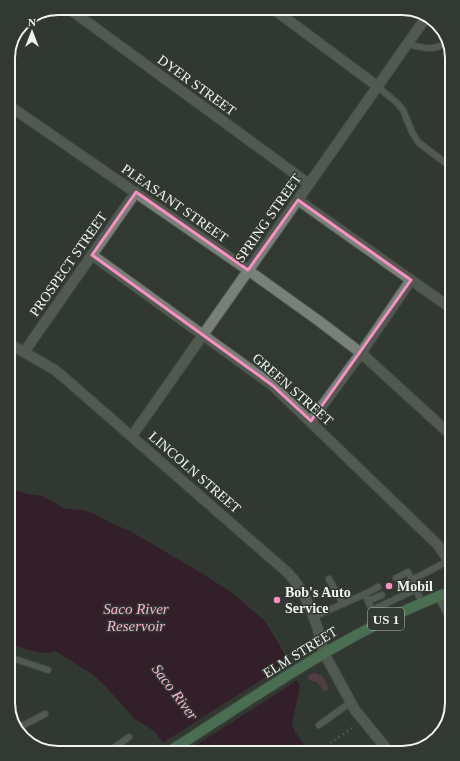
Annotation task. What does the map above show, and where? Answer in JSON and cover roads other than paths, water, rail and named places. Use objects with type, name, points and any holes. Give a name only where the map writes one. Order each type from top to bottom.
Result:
[{"type":"main road","name":"ELM STREET","points":[[178,746],[342,642],[422,603],[445,594]]},
{"type":"street","name":"DYER STREET","points":[[78,15],[309,184]]},
{"type":"street","points":[[281,15],[377,86]]},
{"type":"street","name":"SPRING STREET","points":[[132,436],[424,21]]},
{"type":"street","name":"PLEASANT STREET","points":[[15,110],[248,270],[361,353],[445,430]]},
{"type":"street","name":"PROSPECT STREET","points":[[24,352],[136,192]]},
{"type":"street","points":[[298,200],[445,304]]},
{"type":"street","name":"GREEN STREET","points":[[92,255],[272,385],[438,545],[445,557]]},
{"type":"street","points":[[311,422],[411,280]]},
{"type":"street","name":"LINCOLN STREET","points":[[15,347],[55,370],[288,573],[300,587],[313,617],[324,653],[355,710],[384,746]]},
{"type":"street","points":[[440,596],[445,606]]},
{"type":"lane","points":[[407,44],[429,48],[443,44]]},
{"type":"lane","points":[[377,86],[403,110],[418,142],[445,163]]},
{"type":"lane","points":[[400,586],[445,568]]},
{"type":"lane","points":[[396,578],[408,572],[422,603]]},
{"type":"lane","points":[[329,579],[343,604]]},
{"type":"lane","points":[[313,617],[378,587]]},
{"type":"lane","points":[[372,610],[416,590]]},
{"type":"lane","points":[[365,594],[378,624]]},
{"type":"lane","points":[[368,602],[382,594]]},
{"type":"lane","points":[[15,659],[48,670]]},
{"type":"lane","points":[[319,725],[351,702]]},
{"type":"lane","points":[[21,726],[45,714]]},
{"type":"lane","points":[[116,746],[129,737]]},
{"type":"water","name":"Saco River Reservoir","points":[[15,490],[43,496],[66,509],[83,510],[130,531],[200,572],[232,593],[265,621],[283,651],[300,686],[292,724],[295,732],[305,746],[166,746],[154,731],[135,719],[92,674],[55,651],[45,653],[15,645]]},
{"type":"place","name":"Mobil","points":[[389,586]]},
{"type":"place","name":"Bob's Auto Service","points":[[277,600]]},
{"type":"water label","name":"Saco River","points":[[175,692]]}]
